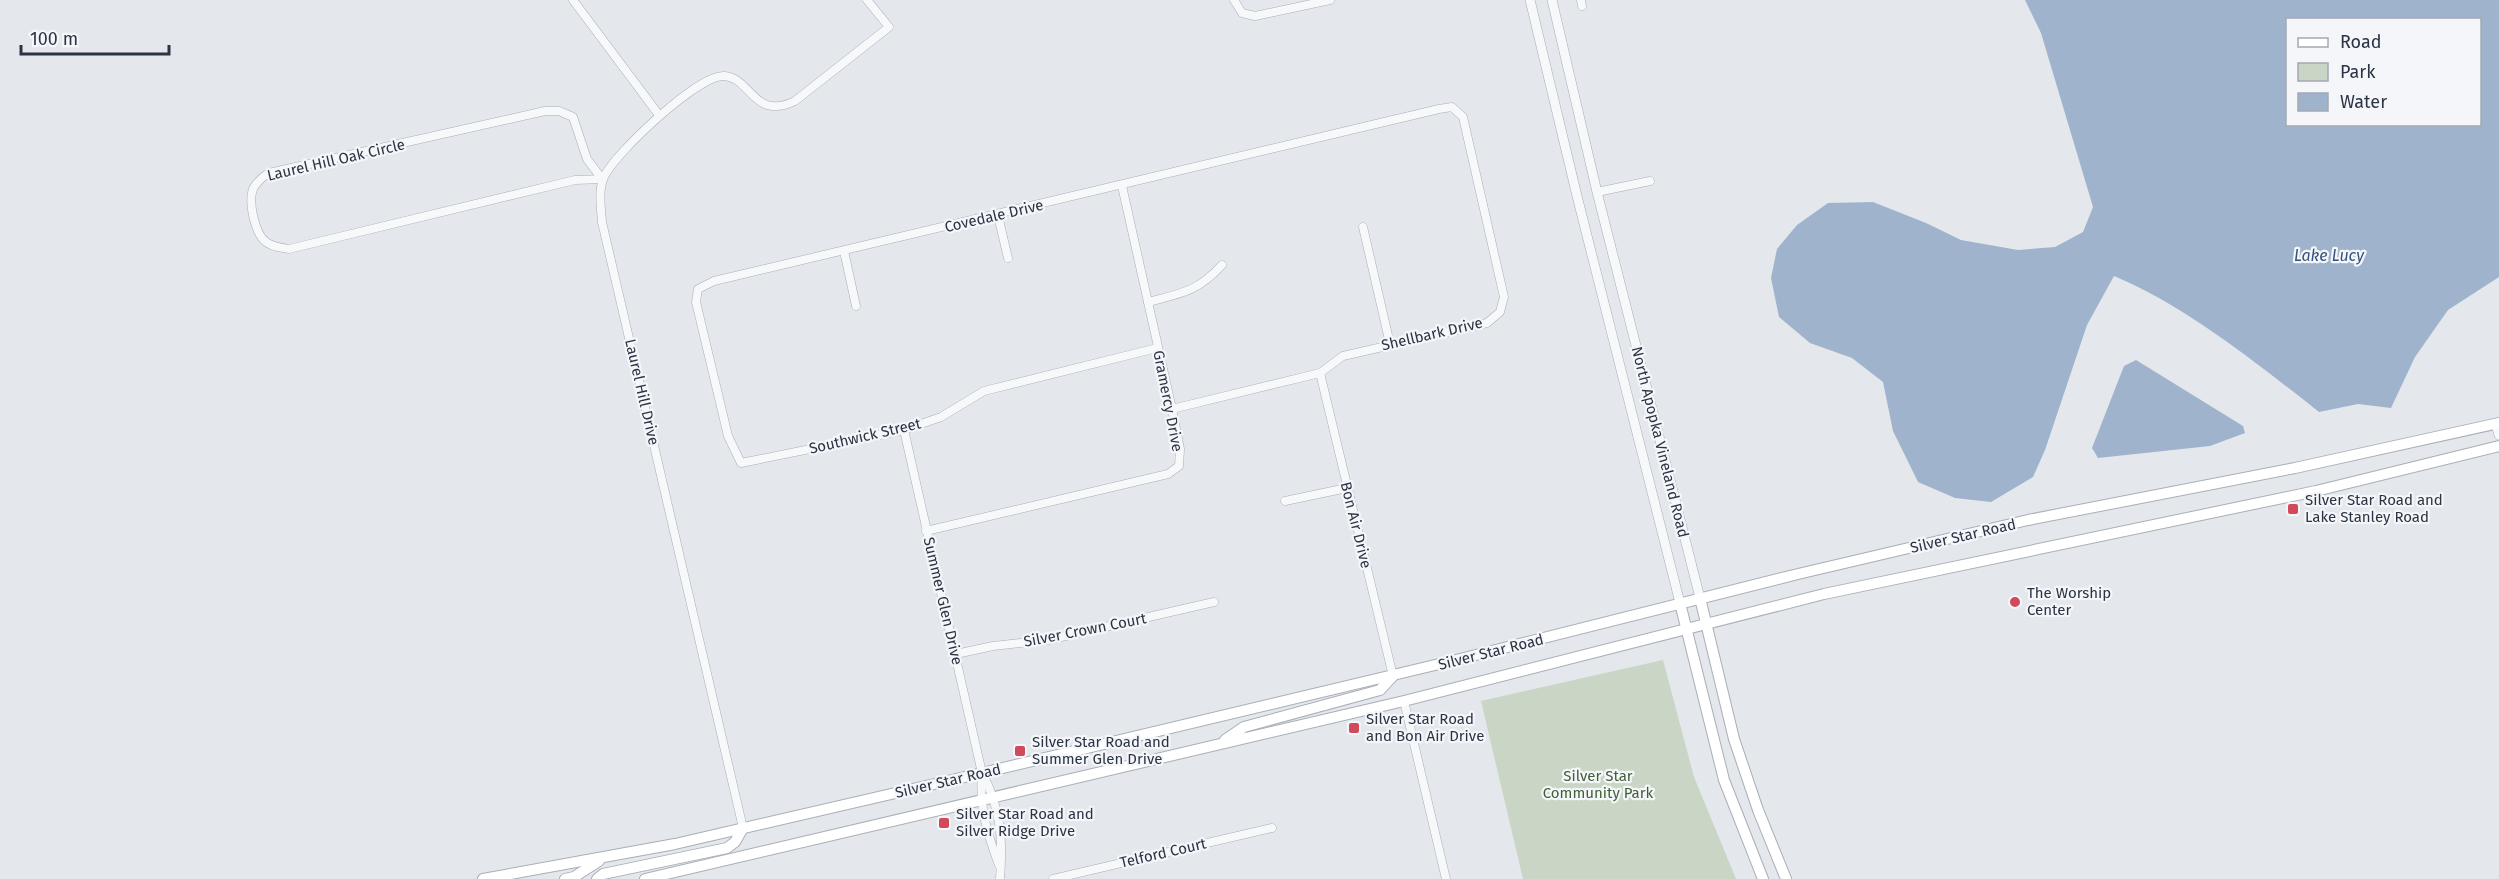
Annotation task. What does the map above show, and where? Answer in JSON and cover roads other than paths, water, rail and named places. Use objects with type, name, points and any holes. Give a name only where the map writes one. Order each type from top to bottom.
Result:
[{"type":"main road","name":"Silver Star Road","points":[[483,879],[605,858],[982,773],[1393,676],[1700,598],[2028,520],[2295,468],[2498,423]]},
{"type":"main road","name":"Silver Star Road","points":[[645,879],[1404,701],[1859,586],[2316,491],[2499,446]]},
{"type":"main road","name":"North Apopka Vineland Road","points":[[1700,598],[1734,739],[1758,810],[1786,879]]},
{"type":"main road","name":"North Apopka Vineland Road","points":[[1680,603],[1724,780],[1763,879]]},
{"type":"main road","points":[[1217,744],[1244,727],[1380,690],[1393,676]]},
{"type":"main road","points":[[597,879],[603,874],[727,848],[735,842],[743,828]]},
{"type":"main road","points":[[565,879],[574,877],[605,858]]},
{"type":"street","points":[[573,0],[659,115]]},
{"type":"street","points":[[602,179],[610,164],[659,115],[710,79],[723,76],[735,79],[754,99],[771,106],[785,106],[795,101],[889,27],[867,0]]},
{"type":"street","points":[[1234,0],[1242,13],[1255,16],[1330,0]]},
{"type":"street","name":"North Apopka Vineland Road","points":[[1530,0],[1576,196],[1680,603]]},
{"type":"street","name":"North Apopka Vineland Road","points":[[1552,0],[1597,192],[1700,598]]},
{"type":"street","name":"Covedale Drive","points":[[741,463],[728,436],[696,302],[698,289],[714,281],[998,216],[1439,109],[1452,108],[1463,117]]},
{"type":"street","name":"Laurel Hill Oak Circle","points":[[545,111],[559,111],[573,117],[587,159],[602,179],[575,180],[289,249],[275,247],[264,241],[257,228],[251,201],[252,191],[260,179],[269,173],[545,111]]},
{"type":"street","name":"Shellbark Drive","points":[[1172,409],[1320,373],[1343,356],[1487,323],[1500,312],[1504,297],[1463,117]]},
{"type":"street","name":"Laurel Hill Drive","points":[[602,179],[600,199],[602,222],[743,828]]},
{"type":"street","points":[[1597,192],[1650,181]]},
{"type":"street","name":"Gramercy Drive","points":[[926,531],[1168,474],[1179,466],[1172,409],[1122,186]]},
{"type":"street","points":[[998,216],[1008,258]]},
{"type":"street","points":[[1363,227],[1390,344]]},
{"type":"street","points":[[844,251],[856,306]]},
{"type":"street","points":[[1148,302],[1190,291],[1206,282],[1222,265]]},
{"type":"street","name":"Southwick Street","points":[[741,463],[904,430],[941,417],[984,391],[1157,348]]},
{"type":"street","name":"Bon Air Drive","points":[[1320,373],[1393,676]]},
{"type":"street","points":[[2498,423],[2499,435]]},
{"type":"street","name":"Summer Glen Drive","points":[[904,430],[982,773]]},
{"type":"street","points":[[1286,501],[1347,488]]},
{"type":"street","name":"Silver Crown Court","points":[[956,654],[993,646],[1048,640],[1214,602]]},
{"type":"street","points":[[1404,701],[1446,879]]},
{"type":"street","points":[[982,773],[995,796],[1001,826],[1000,879]]},
{"type":"street","points":[[982,773],[980,799],[986,830],[1001,869]]},
{"type":"street","name":"Telford Court","points":[[1053,879],[1272,828]]},
{"type":"water","name":"Lake Lucy","points":[[2025,0],[2499,0],[2499,277],[2448,310],[2415,357],[2391,408],[2358,404],[2319,412],[2221,337],[2168,303],[2114,276],[2087,325],[2045,450],[2033,477],[1991,502],[1955,498],[1918,482],[1893,431],[1883,382],[1852,358],[1810,343],[1779,317],[1771,278],[1777,249],[1797,225],[1828,203],[1873,202],[1961,240],[2018,250],[2055,247],[2083,232],[2093,207],[2041,33]]},
{"type":"water","points":[[2136,360],[2243,426],[2245,433],[2210,446],[2098,458],[2092,448],[2124,366]]},
{"type":"place","name":"Silver Star Road and Lake Stanley Road","points":[[2293,509]]},
{"type":"place","name":"The Worship Center","points":[[2015,602]]},
{"type":"place","name":"Silver Star Road and Bon Air Drive","points":[[1354,728]]},
{"type":"place","name":"Silver Star Road and Summer Glen Drive","points":[[1020,751]]},
{"type":"place","name":"Silver Star Road and Silver Ridge Drive","points":[[944,823]]},
{"type":"park label","name":"Silver Star Community Park","points":[[1598,784]]}]
